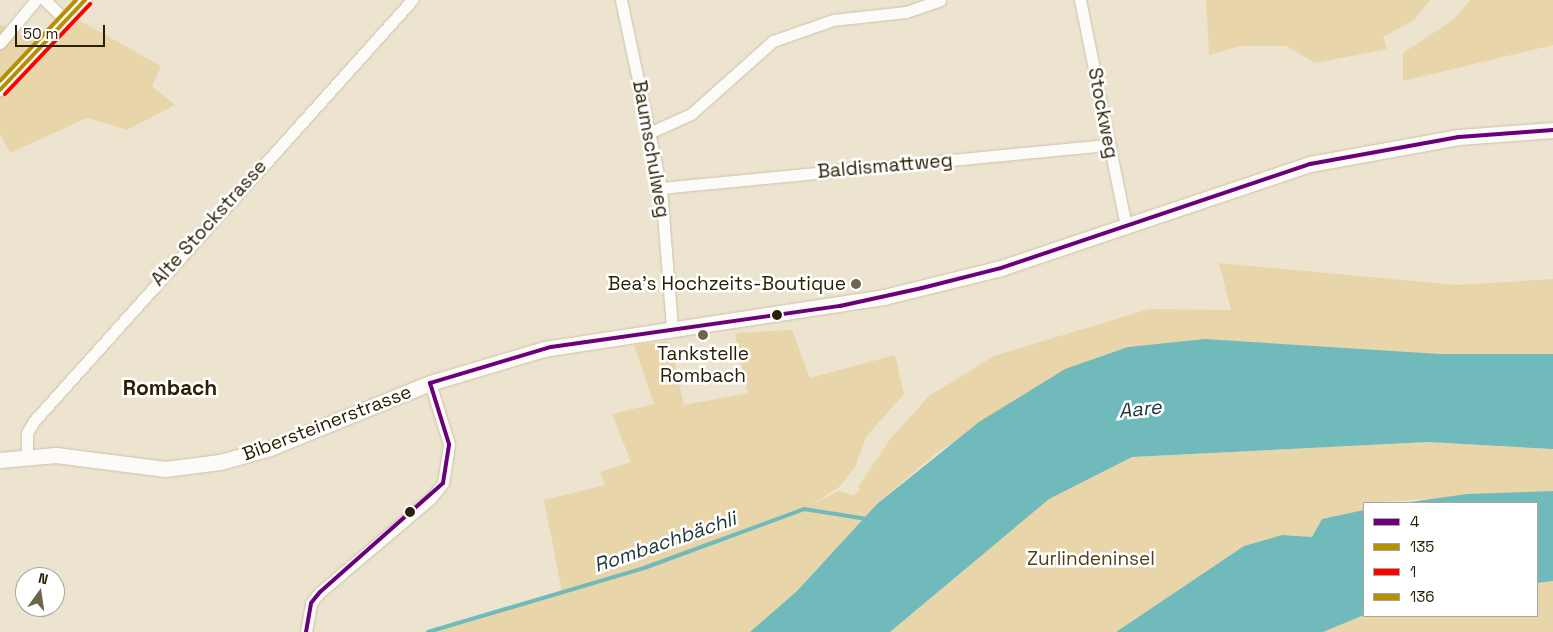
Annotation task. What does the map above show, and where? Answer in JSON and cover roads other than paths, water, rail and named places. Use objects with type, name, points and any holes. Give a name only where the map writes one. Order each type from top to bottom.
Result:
[{"type":"main road","name":"Bibersteinerstrasse","points":[[0,460],[27,456],[138,468],[205,465],[270,448],[430,383],[544,349],[840,306],[922,288],[1126,226],[1310,164],[1459,137],[1553,130]]},
{"type":"street","points":[[0,43],[36,0]]},
{"type":"street","points":[[45,0],[66,21]]},
{"type":"street","points":[[0,90],[85,0]]},
{"type":"street","name":"Alte Stockstrasse","points":[[27,456],[30,425],[412,0]]},
{"type":"street","name":"Baumschulweg","points":[[621,0],[651,132],[661,188],[672,330]]},
{"type":"street","points":[[651,132],[691,114],[772,41],[833,20],[906,12],[940,0]]},
{"type":"street","name":"Stockweg","points":[[1080,0],[1126,226]]},
{"type":"street","name":"Baldismattweg","points":[[661,188],[1109,145]]},
{"type":"street","points":[[306,632],[311,603],[320,592],[430,499],[443,483],[449,444],[430,383]]},
{"type":"water","name":"Aare","points":[[1205,339],[1440,354],[1553,354],[1553,449],[1428,442],[1132,457],[1049,499],[890,632],[750,632],[797,591],[877,504],[979,422],[1065,369],[1128,347]]},
{"type":"water","points":[[1553,491],[1553,581],[1538,583],[1538,502],[1410,502],[1467,494]]},
{"type":"water","points":[[1363,510],[1363,615],[1323,632],[1116,632],[1244,546],[1282,535],[1312,537],[1322,519]]},
{"type":"waterway","name":"Rombachbächli","points":[[428,632],[644,568],[804,509],[867,519]]},
{"type":"place","name":"Bea's Hochzeits-Boutique","points":[[856,284]]},
{"type":"place","name":"Tankstelle Rombach","points":[[703,335]]},
{"type":"district","name":"Rombach","points":[[170,388]]},
{"type":"park label","name":"Zurlindeninsel","points":[[1091,559]]}]
